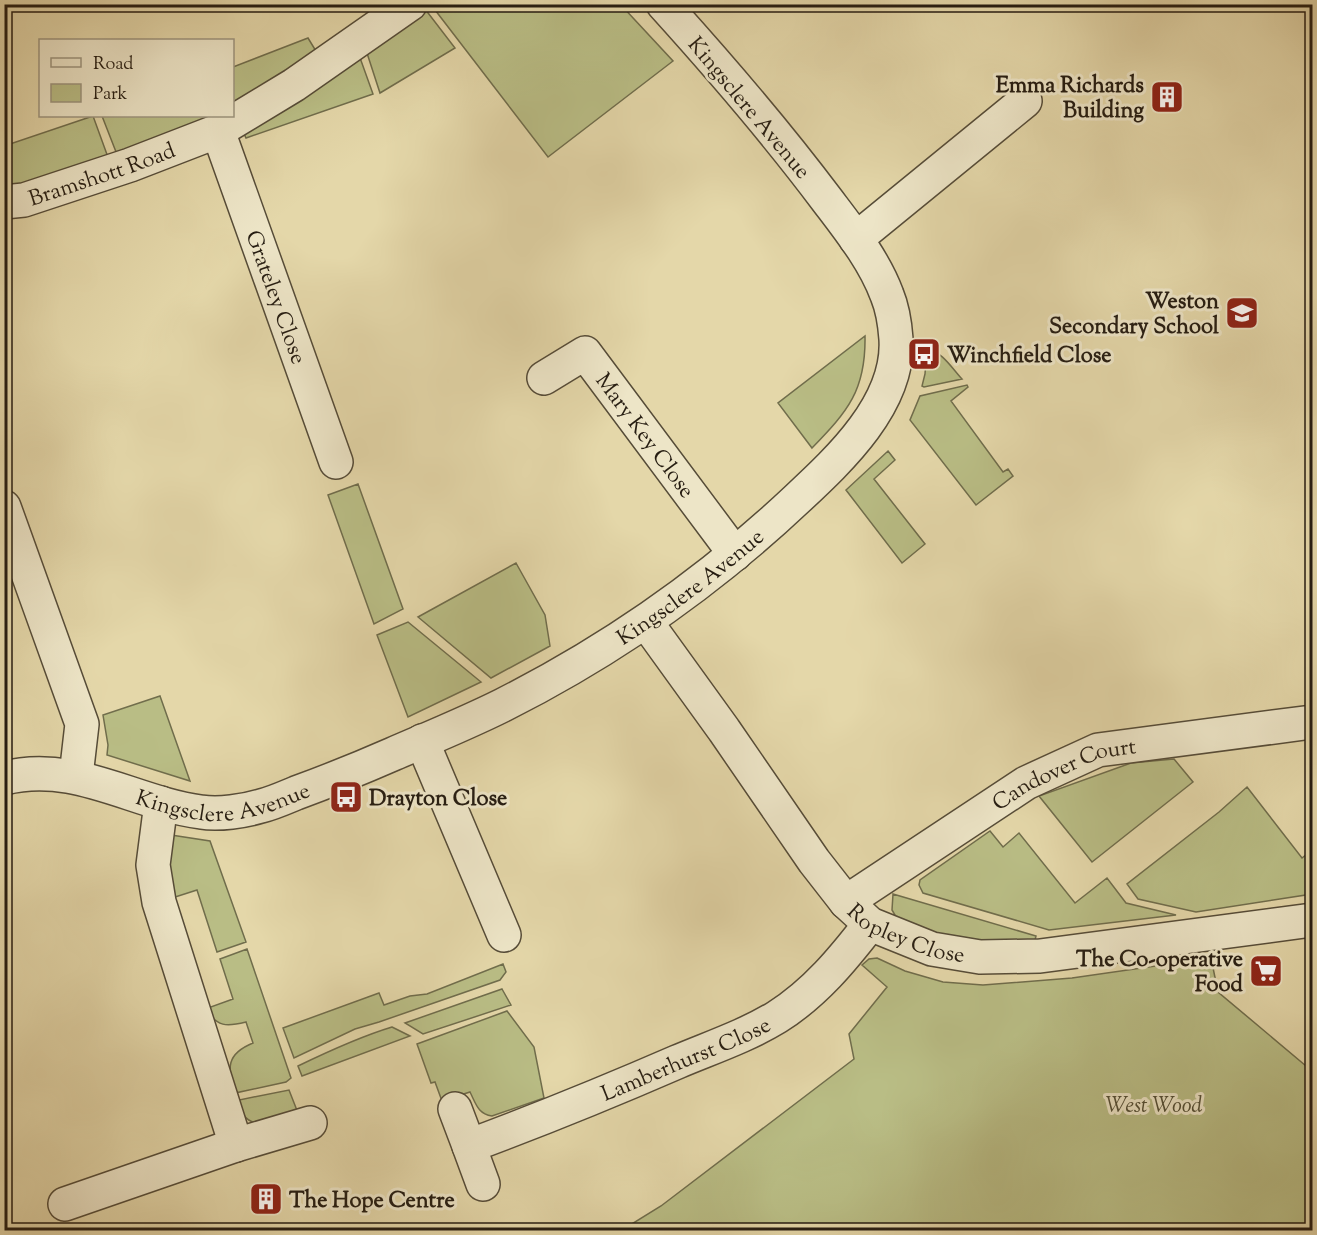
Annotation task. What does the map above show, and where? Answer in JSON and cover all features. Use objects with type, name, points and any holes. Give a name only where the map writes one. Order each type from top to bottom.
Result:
[{"type":"street","name":"Bramshott Road","points":[[4,202],[24,200],[130,165],[218,131],[294,85],[410,4]]},
{"type":"street","name":"Kingsclere Avenue","points":[[4,778],[43,772],[76,777],[161,803],[204,813],[260,807],[332,780],[502,705],[646,622],[735,554],[820,478],[859,437],[877,410],[892,374],[897,342],[887,295],[856,239],[802,167],[663,4]]},
{"type":"street","points":[[856,239],[1025,102]]},
{"type":"street","name":"Grateley Close","points":[[218,131],[336,462]]},
{"type":"street","name":"Mary Key Close","points":[[544,378],[585,353],[735,554]]},
{"type":"street","points":[[4,507],[82,724],[76,777]]},
{"type":"street","name":"Ropley Close","points":[[646,622],[814,861],[846,902],[870,924],[932,949],[980,957],[1040,956],[1312,920]]},
{"type":"street","name":"Candover Court","points":[[846,902],[1026,783],[1098,750],[1312,722]]},
{"type":"street","points":[[422,741],[504,935]]},
{"type":"street","points":[[161,803],[153,865],[159,902],[236,1145]]},
{"type":"street","name":"Lamberhurst Close","points":[[469,1146],[601,1095],[747,1033],[777,1017],[807,995],[841,961],[870,924]]},
{"type":"street","points":[[455,1109],[483,1184]]},
{"type":"street","points":[[65,1204],[236,1145],[310,1123]]},
{"type":"green space","points":[[434,4],[621,5],[673,61],[548,157],[432,6]]},
{"type":"green space","points":[[425,9],[455,48],[380,93],[366,50]]},
{"type":"green space","points":[[308,38],[319,56],[234,106],[234,67]]},
{"type":"green space","points":[[359,55],[373,94],[246,138],[241,127]]},
{"type":"green space","points":[[93,117],[109,160],[5,192],[4,146]]},
{"type":"green space","points":[[102,117],[213,117],[118,157]]},
{"type":"green space","points":[[865,336],[862,371],[852,398],[845,411],[812,448],[778,403]]},
{"type":"green space","points":[[927,348],[942,357],[962,379],[922,386]]},
{"type":"green space","points":[[967,385],[968,387],[951,401],[1003,472],[1008,469],[1013,476],[976,505],[910,420],[920,396]]},
{"type":"green space","points":[[888,451],[895,460],[874,479],[925,544],[902,563],[846,490]]},
{"type":"green space","points":[[358,484],[403,609],[374,624],[328,495]]},
{"type":"green space","points":[[516,563],[545,615],[550,646],[491,678],[418,617]]},
{"type":"green space","points":[[408,622],[481,682],[408,717],[377,635]]},
{"type":"green space","points":[[160,696],[190,781],[107,755],[108,745],[103,715]]},
{"type":"green space","points":[[1174,759],[1193,782],[1092,862],[1039,796],[1131,763]]},
{"type":"green space","points":[[1247,787],[1302,858],[1312,850],[1312,894],[1196,912],[1138,899],[1127,884],[1219,812]]},
{"type":"green space","points":[[990,831],[1003,847],[1019,833],[1075,903],[1107,878],[1126,903],[1176,915],[1049,930],[923,893],[919,885],[920,880]]},
{"type":"green space","points":[[171,835],[210,841],[246,942],[217,952],[197,890],[169,899],[166,845]]},
{"type":"green space","points":[[893,894],[1036,936],[1035,940],[961,944],[899,922],[892,910]]},
{"type":"green space","points":[[247,949],[291,1078],[286,1082],[235,1093],[230,1069],[233,1057],[244,1047],[253,1043],[246,1022],[233,1025],[223,1024],[214,1019],[205,1009],[233,999],[220,959]]},
{"type":"green space","name":"West Wood","points":[[877,958],[905,971],[943,982],[983,985],[1072,978],[1211,958],[1218,992],[1312,1071],[1312,1230],[622,1230],[661,1206],[854,1059],[849,1034],[887,987],[862,965],[869,959]]},
{"type":"green space","points":[[503,964],[506,972],[500,980],[355,1029],[294,1058],[283,1028],[379,993],[384,1005],[410,996],[427,994]]},
{"type":"green space","points":[[502,989],[511,1005],[423,1034],[405,1023]]},
{"type":"green space","points":[[507,1011],[534,1047],[544,1098],[492,1116],[480,1111],[470,1092],[442,1101],[435,1082],[431,1083],[417,1044]]},
{"type":"green space","points":[[392,1027],[410,1036],[302,1076],[298,1066],[368,1035]]},
{"type":"green space","points":[[289,1090],[298,1113],[277,1121],[254,1123],[242,1113],[239,1100]]},
{"type":"place","name":"Emma Richards Building","points":[[1167,97]]},
{"type":"place","name":"Weston Secondary School","points":[[1242,313]]},
{"type":"place","name":"Winchfield Close","points":[[924,354]]},
{"type":"place","name":"Drayton Close","points":[[346,797]]},
{"type":"place","name":"The Co-operative Food","points":[[1266,971]]},
{"type":"place","name":"The Hope Centre","points":[[266,1199]]}]
